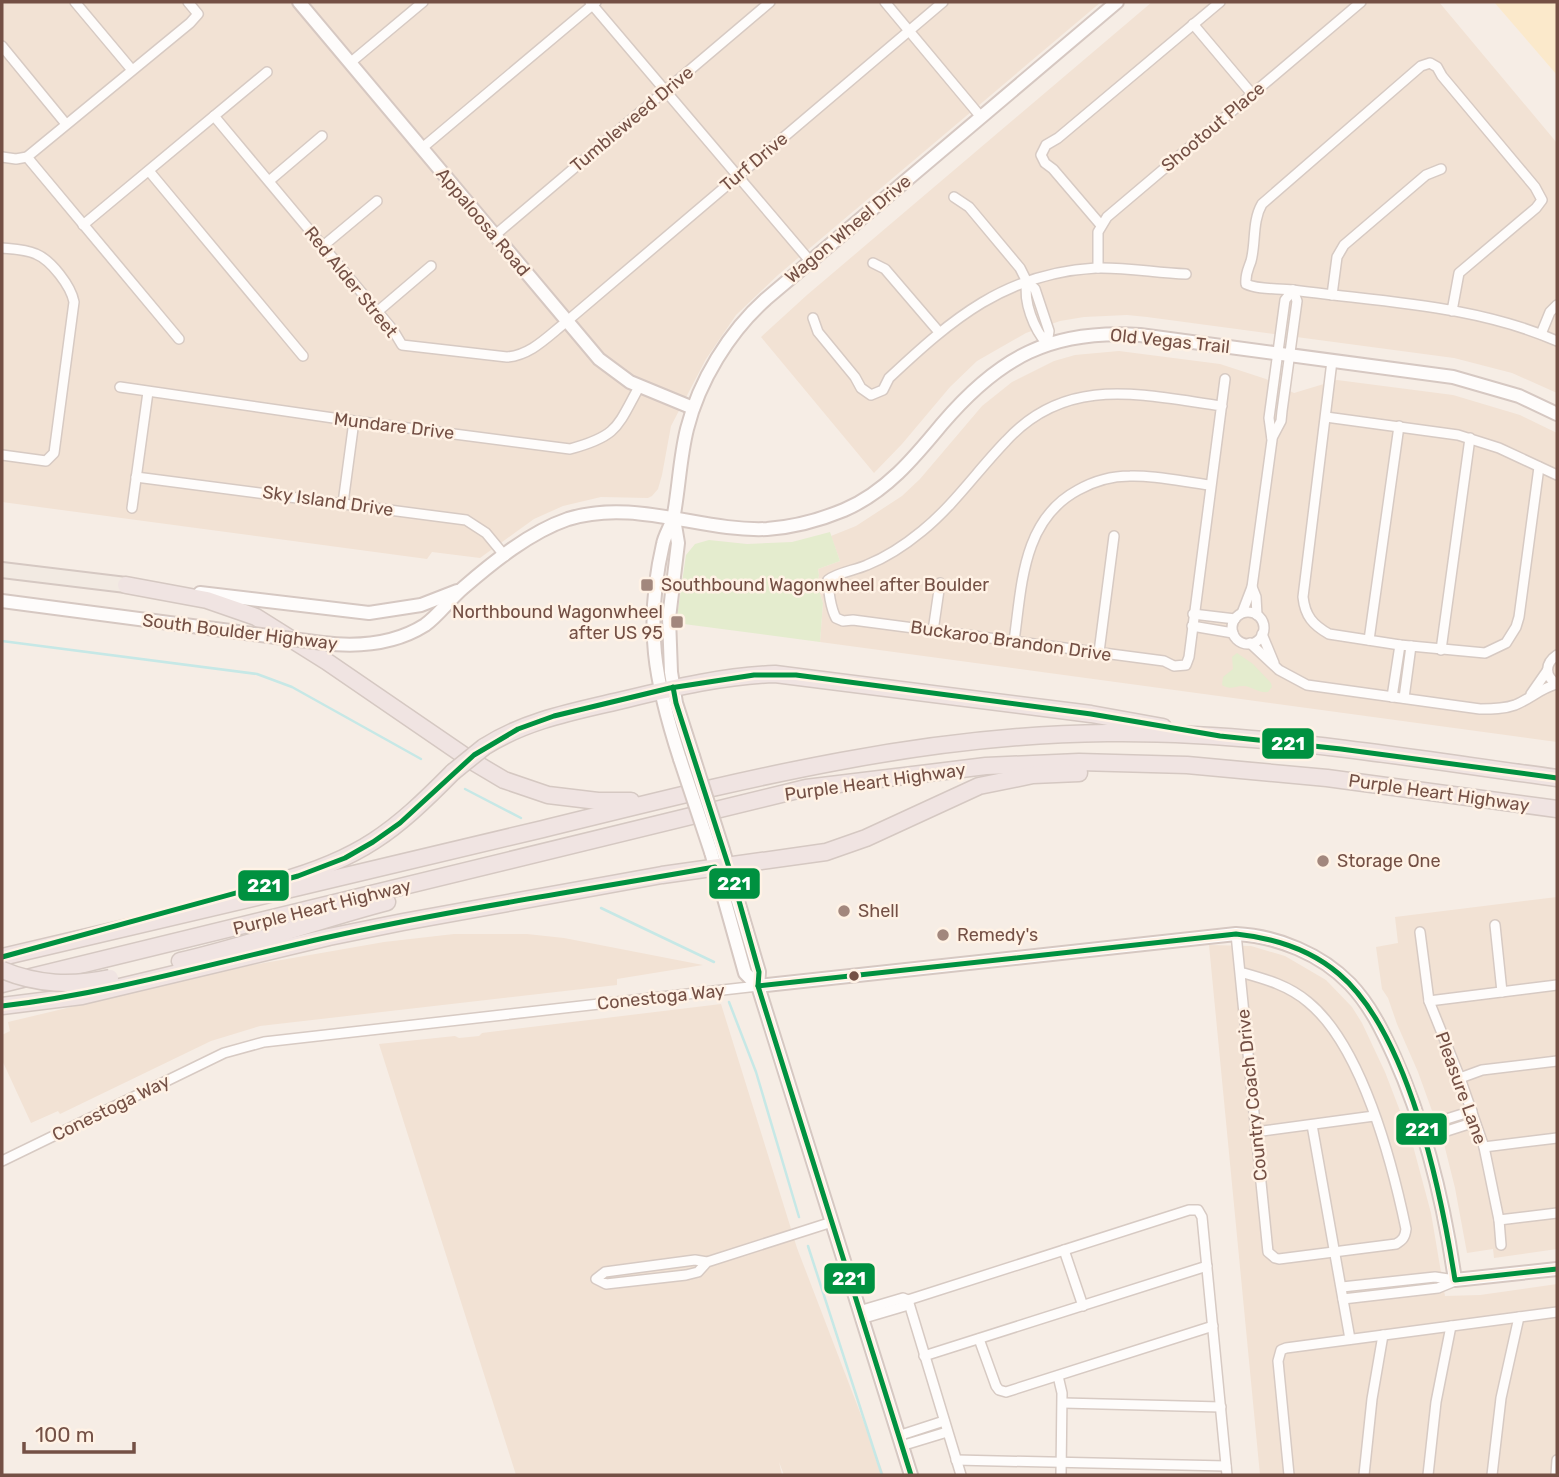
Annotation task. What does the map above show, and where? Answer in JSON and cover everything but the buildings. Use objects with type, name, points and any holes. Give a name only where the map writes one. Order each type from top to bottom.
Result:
[{"type":"highway","points":[[126,584],[207,600],[256,617],[295,640],[504,780],[533,791],[571,799],[654,802]]},
{"type":"highway","points":[[2,957],[298,876],[337,862],[381,838],[453,772],[484,747],[510,732],[548,717],[666,689],[753,675],[796,675],[1091,714],[1220,736]]},
{"type":"highway","name":"Purple Heart Highway","points":[[2,957],[825,762],[937,744],[1108,733],[1220,736],[1557,778]]},
{"type":"highway","name":"Purple Heart Highway","points":[[2,984],[806,788],[986,766],[1079,762],[1187,765],[1327,778],[1557,810]]},
{"type":"highway","points":[[2,1006],[82,996],[329,937],[719,859],[827,852],[866,838],[979,786],[1032,775],[1107,772],[1327,778]]},
{"type":"highway","points":[[2,970],[52,984],[78,984],[110,978],[248,944],[332,916],[602,839]]},
{"type":"main road","name":"South Boulder Highway","points":[[2,570],[126,584]]},
{"type":"street","points":[[75,2],[132,70]]},
{"type":"street","points":[[2,157],[27,157],[190,23],[198,14],[188,2]]},
{"type":"street","name":"Appaloosa Road","points":[[299,2],[566,322],[610,369],[639,387],[693,408]]},
{"type":"street","points":[[350,63],[423,2]]},
{"type":"street","name":"Tumbleweed Drive","points":[[494,236],[770,2]]},
{"type":"street","points":[[884,2],[981,117]]},
{"type":"street","name":"Turf Drive","points":[[566,322],[943,2]]},
{"type":"street","name":"Wagon Wheel Drive","points":[[911,1475],[758,986],[760,972],[686,758],[653,646],[653,611],[663,542],[673,518],[693,408],[716,363],[747,319],[810,261],[1117,2]]},
{"type":"street","points":[[1098,268],[1097,243],[1100,224],[1045,163],[1041,155],[1046,145],[1058,138],[1220,2]]},
{"type":"street","name":"Shootout Place","points":[[1100,224],[1361,2]]},
{"type":"street","points":[[421,149],[593,3],[810,261]]},
{"type":"street","points":[[1193,24],[1252,94]]},
{"type":"street","points":[[2,46],[66,124]]},
{"type":"street","points":[[1452,311],[1459,273],[1542,200],[1535,187],[1437,67],[1430,63],[1421,66],[1262,204],[1257,216],[1251,262],[1245,273],[1246,284],[1255,288],[1293,290],[1452,311],[1493,319],[1557,341]]},
{"type":"street","points":[[83,225],[267,72]]},
{"type":"street","name":"Red Alder Street","points":[[214,116],[402,345],[517,356],[530,351],[566,322]]},
{"type":"street","points":[[269,181],[322,136]]},
{"type":"street","points":[[27,157],[179,339]]},
{"type":"street","points":[[1332,295],[1337,257],[1344,245],[1426,175],[1441,170]]},
{"type":"street","points":[[149,171],[303,356]]},
{"type":"street","points":[[954,197],[969,207],[1035,289],[1049,331],[1047,344]]},
{"type":"street","points":[[323,246],[377,201]]},
{"type":"street","points":[[2,248],[34,253],[42,257],[72,293],[74,302],[54,453],[46,461],[2,455]]},
{"type":"street","points":[[873,263],[885,270],[939,332]]},
{"type":"street","points":[[377,312],[432,266]]},
{"type":"street","points":[[813,318],[818,332],[861,388],[871,395],[883,390],[889,379],[939,332],[986,300],[1027,282],[1054,274],[1098,268],[1186,274]]},
{"type":"street","points":[[1256,615],[1252,587],[1272,440],[1269,418],[1283,355],[1285,300],[1293,290]]},
{"type":"street","points":[[1541,334],[1550,313],[1557,305]]},
{"type":"street","name":"Old Vegas Trail","points":[[673,518],[766,529],[800,525],[846,509],[864,500],[899,473],[982,382],[1013,359],[1047,344],[1095,334],[1124,334],[1454,377],[1518,396],[1557,414]]},
{"type":"street","points":[[1332,361],[1303,597],[1304,608],[1312,623],[1329,634],[1476,654],[1501,647],[1512,635],[1519,617],[1539,467]]},
{"type":"street","points":[[1225,379],[1192,626],[1233,633],[1239,640],[1250,643],[1288,677],[1307,685],[1392,697],[1495,709],[1514,705],[1531,694],[1557,684],[1547,671]]},
{"type":"street","name":"Mundare Drive","points":[[120,387],[570,449],[591,443],[616,428],[639,387]]},
{"type":"street","points":[[132,508],[148,391]]},
{"type":"street","name":"Buckaroo Brandon Drive","points":[[1192,626],[1186,665],[1174,666],[1164,661],[1099,652],[844,621],[836,618],[832,609],[828,580],[889,555],[920,533],[948,508],[1017,429],[1047,408],[1077,397],[1117,393],[1222,406]]},
{"type":"street","points":[[1326,417],[1470,438],[1499,448],[1557,475]]},
{"type":"street","points":[[343,503],[354,421]]},
{"type":"street","points":[[1369,640],[1399,426]]},
{"type":"street","points":[[1441,650],[1470,438]]},
{"type":"street","points":[[1014,641],[1024,568],[1030,547],[1043,520],[1062,500],[1084,486],[1116,477],[1139,476],[1210,485]]},
{"type":"street","name":"Sky Island Drive","points":[[136,477],[466,520],[486,533],[505,556]]},
{"type":"street","name":"South Boulder Highway","points":[[2,601],[323,643],[378,643],[409,633],[425,624],[461,590],[549,527],[584,515],[623,512],[673,518]]},
{"type":"street","name":"Wagon Wheel Drive","points":[[666,689],[678,543],[673,518]]},
{"type":"street","points":[[1099,652],[1114,536]]},
{"type":"street","points":[[933,631],[940,583]]},
{"type":"street","name":"South Boulder Highway","points":[[126,584],[369,613],[421,605],[461,590]]},
{"type":"street","points":[[1233,633],[1252,587]]},
{"type":"street","points":[[1193,614],[1238,616],[1249,612],[1256,615],[1262,622],[1262,634],[1274,663]]},
{"type":"street","points":[[1250,643],[1262,634]]},
{"type":"street","points":[[1392,697],[1400,645]]},
{"type":"street","points":[[1404,698],[1411,646]]},
{"type":"street","points":[[1531,694],[1547,671],[1549,663],[1557,655]]},
{"type":"street","points":[[1495,925],[1502,992]]},
{"type":"street","name":"Pleasure Lane","points":[[1420,932],[1429,1001],[1484,1147],[1499,1220],[1501,1245]]},
{"type":"street","name":"Country Coach Drive","points":[[1236,934],[1267,1248],[1270,1255],[1279,1259],[1336,1251]]},
{"type":"street","name":"Conestoga Way","points":[[2,1161],[224,1053],[244,1046],[758,986],[1250,934],[1288,944],[1323,961],[1364,1000],[1381,1027],[1404,1079],[1423,1133],[1440,1193],[1455,1280]]},
{"type":"street","points":[[1240,972],[1286,987],[1325,1017],[1342,1042],[1374,1116],[1406,1229],[1403,1239],[1396,1244],[1336,1251]]},
{"type":"street","points":[[1429,1001],[1557,985]]},
{"type":"street","points":[[1460,1078],[1482,1070],[1557,1061]]},
{"type":"street","points":[[1423,1133],[1472,1111]]},
{"type":"street","points":[[1255,1132],[1374,1116]]},
{"type":"street","points":[[1423,1133],[1475,1122]]},
{"type":"street","points":[[1312,1125],[1350,1339]]},
{"type":"street","points":[[1484,1147],[1557,1138]]},
{"type":"street","points":[[860,1315],[903,1298],[908,1300],[1189,1210],[1198,1210],[1200,1213],[1227,1471],[1061,1462],[956,1460]]},
{"type":"street","points":[[1499,1220],[1557,1213]]},
{"type":"street","points":[[707,1262],[698,1272],[686,1275],[606,1284],[596,1279],[605,1272],[695,1261],[707,1262],[831,1222]]},
{"type":"street","points":[[1064,1250],[1083,1306]]},
{"type":"street","points":[[924,1356],[1207,1266]]},
{"type":"street","points":[[1342,1287],[1434,1277],[1455,1280],[1557,1269]]},
{"type":"street","points":[[1343,1299],[1438,1288],[1455,1280]]},
{"type":"street","points":[[908,1300],[961,1475]]},
{"type":"street","points":[[1289,1475],[1278,1361],[1282,1350],[1291,1346],[1557,1312]]},
{"type":"street","points":[[1492,1475],[1500,1406],[1519,1317]]},
{"type":"street","points":[[979,1339],[996,1386],[1002,1392],[1213,1326]]},
{"type":"street","points":[[1428,1475],[1436,1402],[1451,1326]]},
{"type":"street","points":[[1364,1475],[1372,1399],[1383,1335]]},
{"type":"street","points":[[1058,1376],[1063,1404],[1061,1475]]},
{"type":"street","points":[[1063,1404],[1221,1407]]},
{"type":"street","points":[[899,1441],[944,1421]]},
{"type":"street","points":[[899,1441],[947,1432]]},
{"type":"street","points":[[1556,1475],[1557,1460]]},
{"type":"shaded area","points":[[2,2],[1101,2],[778,275],[736,315],[706,359],[671,426],[662,475],[658,489],[652,496],[601,497],[563,506],[534,519],[480,558],[432,552],[427,559],[2,502]]},
{"type":"shaded area","points":[[1152,2],[1439,2],[1557,143],[1557,393],[1512,373],[1454,358],[1147,317],[1084,317],[1060,321],[1026,333],[977,361],[950,387],[874,473],[761,337]]},
{"type":"shaded area","points":[[1119,351],[1220,364],[1266,379],[1294,393],[1337,380],[1453,395],[1520,415],[1557,433],[1557,742],[820,642],[823,603],[817,585],[818,569],[840,561],[831,536],[856,526],[902,496],[920,479],[982,406],[1012,382],[1054,361],[1075,355]]},
{"type":"shaded area","points":[[1557,897],[1557,1249],[1494,1258],[1493,1249],[1467,1253],[1444,1144],[1418,1072],[1382,989],[1376,947],[1398,943],[1395,917]]},
{"type":"shaded area","points":[[454,934],[527,934],[564,938],[703,965],[617,979],[617,985],[260,1026],[211,1041],[60,1114],[58,1111],[31,1123],[2,1060],[2,1035],[10,1031],[8,1022],[235,968],[384,942]]},
{"type":"shaded area","points":[[1209,945],[1251,946],[1285,956],[1326,980],[1352,1007],[1385,1072],[1412,1142],[1431,1213],[1445,1296],[1480,1295],[1557,1284],[1557,1475],[1260,1475]]},
{"type":"shaded area","points":[[721,1004],[797,1248],[884,1475],[784,1475],[779,1462],[782,1475],[516,1475],[379,1044],[479,1036],[482,1033]]},
{"type":"green space","points":[[830,532],[840,561],[818,569],[817,585],[823,603],[820,642],[676,623],[686,555],[695,544],[709,540],[747,544],[792,542]]},
{"type":"green space","points":[[1237,653],[1253,664],[1271,683],[1272,687],[1268,692],[1245,686],[1231,688],[1222,685],[1223,677],[1233,669],[1232,657]]},
{"type":"sand","points":[[1494,2],[1557,2],[1557,75]]},
{"type":"waterway","points":[[2,641],[257,674],[292,687],[421,759]]},
{"type":"waterway","points":[[465,789],[521,818]]},
{"type":"waterway","points":[[601,908],[714,962]]},
{"type":"waterway","points":[[729,1002],[756,1072],[799,1217]]},
{"type":"waterway","points":[[808,1246],[882,1475]]},
{"type":"transit line","name":"221","points":[[2,957],[298,876],[345,858],[400,823],[474,755],[518,729],[554,716],[670,688],[754,675],[796,675],[1091,714],[1220,736],[1557,778]]},
{"type":"transit line","name":"221","points":[[673,687],[734,883],[759,972],[758,986],[911,1475]]},
{"type":"transit line","name":"221","points":[[2,1006],[126,985],[425,917],[715,867]]},
{"type":"transit line","name":"221","points":[[758,986],[1236,934],[1291,946],[1304,951],[1339,974],[1364,1000],[1385,1034],[1403,1074],[1431,1160],[1455,1280],[1557,1269]]},
{"type":"place","name":"Southbound Wagonwheel after Boulder","points":[[647,585]]},
{"type":"place","name":"Northbound Wagonwheel after US 95","points":[[677,622]]},
{"type":"place","name":"Storage One","points":[[1323,861]]},
{"type":"place","name":"Shell","points":[[844,911]]},
{"type":"place","name":"Remedy's","points":[[943,935]]}]
